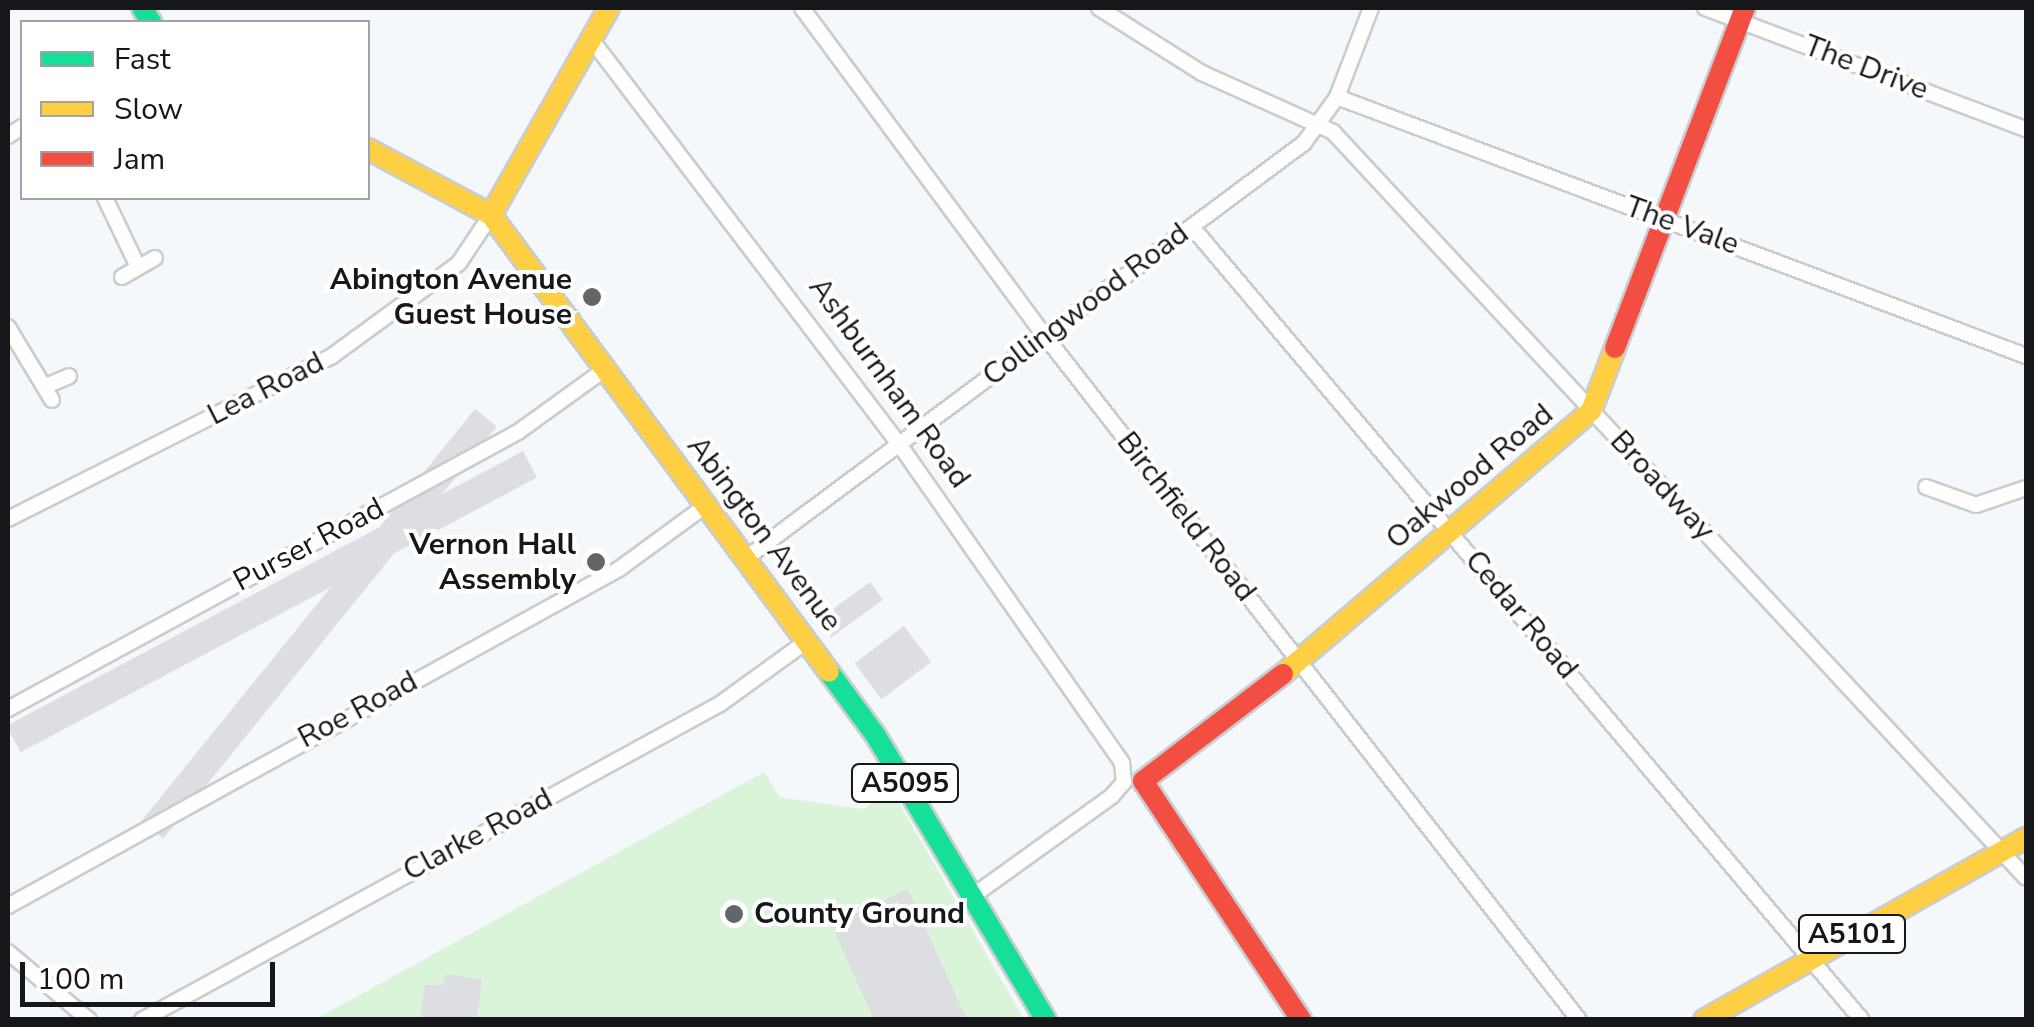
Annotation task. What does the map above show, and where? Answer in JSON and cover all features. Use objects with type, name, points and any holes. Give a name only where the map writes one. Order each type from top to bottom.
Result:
[{"type":"main road","points":[[492,215],[610,8]]},
{"type":"main road","name":"Oakwood Road","points":[[1134,777],[1298,662],[1591,411],[1742,14]]},
{"type":"main road","name":"Abington Avenue","points":[[370,150],[492,215],[807,641],[972,896],[1046,1020]]},
{"type":"main road","name":"Ashburnham Road","points":[[1134,777],[1302,1020]]},
{"type":"main road","name":"A5101","points":[[1704,1020],[2026,838]]},
{"type":"street","name":"Birchfield Road","points":[[802,8],[1045,336],[1579,1020]]},
{"type":"street","points":[[1099,8],[1202,73],[1322,124]]},
{"type":"street","name":"Collingwood Road","points":[[745,559],[1192,227],[1322,124],[1371,8]]},
{"type":"street","name":"The Drive","points":[[1704,8],[1742,14],[2026,128]]},
{"type":"street","name":"Ashburnham Road","points":[[590,38],[899,444],[1134,777]]},
{"type":"street","name":"The Vale","points":[[1337,96],[2026,356]]},
{"type":"street","name":"Broadway","points":[[1322,124],[2026,878]]},
{"type":"street","points":[[106,200],[138,267]]},
{"type":"street","name":"Lea Road","points":[[8,519],[332,356],[460,263],[492,215]]},
{"type":"street","name":"Cedar Road","points":[[1192,227],[1862,1020]]},
{"type":"street","points":[[122,277],[154,258]]},
{"type":"street","points":[[8,327],[49,393],[69,376]]},
{"type":"street","name":"Purser Road","points":[[8,709],[518,432],[604,370]]},
{"type":"street","points":[[1926,487],[1976,505],[2026,488]]},
{"type":"street","name":"Roe Road","points":[[8,906],[620,569],[705,506]]},
{"type":"street","name":"Clarke Road","points":[[142,1020],[720,704],[807,641]]},
{"type":"street","name":"Oakwood Road","points":[[972,896],[1134,777]]},
{"type":"street","points":[[8,952],[89,1020]]},
{"type":"green space","name":"County Ground","points":[[764,772],[779,797],[863,809],[892,791],[1024,1019],[314,1020]]},
{"type":"building","points":[[475,409],[497,427],[163,839],[141,821]]},
{"type":"building","points":[[523,451],[537,477],[21,752],[8,725]]},
{"type":"building","points":[[870,582],[883,600],[831,637],[818,620]]},
{"type":"building","points":[[904,626],[931,662],[882,699],[854,663]]},
{"type":"building","points":[[908,889],[967,1020],[874,1020],[831,924]]},
{"type":"building","points":[[446,974],[482,980],[477,1020],[420,1020],[425,985],[443,985]]},
{"type":"traffic: fast","points":[[142,8],[150,20]]},
{"type":"traffic: fast","points":[[829,672],[876,736],[1046,1020]]},
{"type":"traffic: slow","points":[[609,8],[491,215],[829,672]]},
{"type":"traffic: slow","points":[[370,150],[491,215]]},
{"type":"traffic: slow","points":[[1283,674],[1591,411],[1615,348]]},
{"type":"traffic: slow","points":[[1704,1020],[2026,838]]},
{"type":"traffic: jam","points":[[1615,348],[1745,8]]},
{"type":"traffic: jam","points":[[1283,674],[1143,781],[1301,1020]]},
{"type":"place","name":"Abington Avenue Guest House","points":[[592,297]]},
{"type":"place","name":"Vernon Hall Assembly","points":[[596,562]]},
{"type":"place","name":"County Ground","points":[[734,914]]}]
